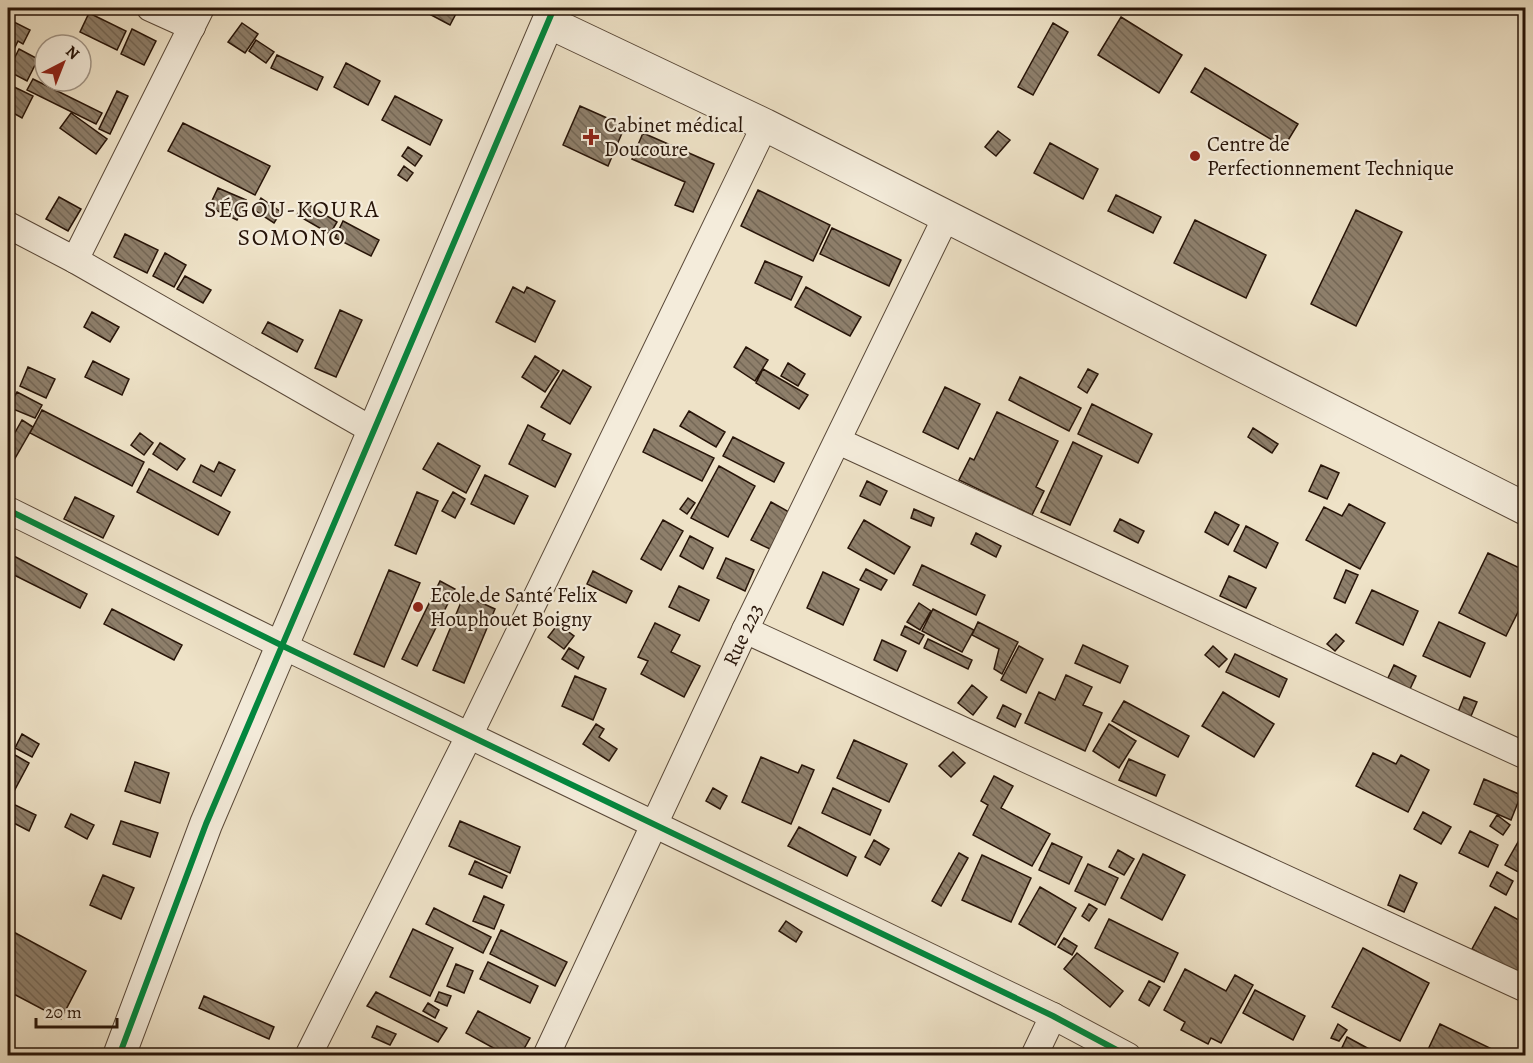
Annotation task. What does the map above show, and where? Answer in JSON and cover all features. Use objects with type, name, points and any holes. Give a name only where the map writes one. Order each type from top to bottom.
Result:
[{"type":"street","points":[[75,260],[197,17],[150,8]]},
{"type":"street","points":[[119,1056],[206,825],[551,15],[1526,510]]},
{"type":"street","points":[[308,1056],[470,735],[765,125]]},
{"type":"street","name":"Rue 223","points":[[546,1056],[745,630],[946,217]]},
{"type":"street","points":[[8,225],[75,260],[374,431]]},
{"type":"street","points":[[837,441],[1526,756]]},
{"type":"street","points":[[8,510],[283,646],[1053,1016],[1128,1056]]},
{"type":"street","points":[[745,630],[1526,989]]},
{"type":"street","points":[[1035,1056],[1053,1016]]},
{"type":"building","points":[[418,8],[453,8],[458,10],[450,25]]},
{"type":"building","points":[[89,13],[126,31],[117,50],[93,38],[93,33],[80,32]]},
{"type":"building","points":[[1121,17],[1182,55],[1159,93],[1098,55]]},
{"type":"building","points":[[8,19],[30,30],[23,44],[18,41],[8,62]]},
{"type":"building","points":[[242,23],[258,34],[245,53],[228,42]]},
{"type":"building","points":[[1053,23],[1068,32],[1033,95],[1018,87]]},
{"type":"building","points":[[132,29],[156,41],[144,65],[121,54]]},
{"type":"building","points":[[256,40],[274,52],[266,63],[249,51]]},
{"type":"building","points":[[19,49],[33,56],[33,69],[27,81],[8,71]]},
{"type":"building","points":[[277,55],[323,77],[317,90],[271,68]]},
{"type":"building","points":[[346,63],[380,81],[368,105],[334,87]]},
{"type":"building","points":[[1205,68],[1298,124],[1284,147],[1191,92]]},
{"type":"building","points":[[33,79],[33,93],[27,90]]},
{"type":"building","points":[[8,84],[33,96],[22,118],[8,110]]},
{"type":"building","points":[[117,91],[128,96],[110,134],[99,129]]},
{"type":"building","points":[[33,93],[61,93],[102,113],[96,124]]},
{"type":"building","points":[[395,96],[442,120],[430,145],[382,120]]},
{"type":"building","points":[[580,106],[625,126],[608,166],[563,145]]},
{"type":"building","points":[[71,113],[107,139],[96,154],[60,128]]},
{"type":"building","points":[[183,123],[270,166],[255,195],[168,151]]},
{"type":"building","points":[[998,131],[1010,140],[996,156],[985,147]]},
{"type":"building","points":[[643,133],[714,164],[693,212],[675,205],[685,182],[632,159]]},
{"type":"building","points":[[1050,143],[1098,169],[1083,199],[1034,173]]},
{"type":"building","points":[[408,147],[422,156],[415,166],[402,156]]},
{"type":"building","points":[[404,166],[413,173],[407,181],[398,175]]},
{"type":"building","points":[[218,188],[246,200],[237,220],[209,207]]},
{"type":"building","points":[[758,190],[830,225],[813,261],[741,226]]},
{"type":"building","points":[[1116,195],[1161,217],[1153,233],[1108,211]]},
{"type":"building","points":[[59,197],[81,209],[68,231],[46,219]]},
{"type":"building","points":[[261,198],[281,212],[274,223],[254,210]]},
{"type":"building","points":[[304,202],[337,222],[330,234],[297,215]]},
{"type":"building","points":[[1356,210],[1402,232],[1356,326],[1311,304]]},
{"type":"building","points":[[1195,220],[1266,255],[1246,298],[1174,263]]},
{"type":"building","points":[[343,221],[379,240],[371,256],[335,238]]},
{"type":"building","points":[[832,228],[901,260],[889,286],[820,254]]},
{"type":"building","points":[[125,234],[158,250],[147,273],[114,257]]},
{"type":"building","points":[[165,253],[186,265],[174,287],[153,276]]},
{"type":"building","points":[[765,261],[802,277],[791,300],[755,283]]},
{"type":"building","points":[[185,276],[211,290],[203,303],[177,289]]},
{"type":"building","points":[[513,287],[524,293],[527,287],[555,301],[535,342],[496,322]]},
{"type":"building","points":[[806,287],[861,317],[850,336],[795,307]]},
{"type":"building","points":[[340,310],[362,320],[336,377],[315,368]]},
{"type":"building","points":[[92,312],[119,327],[110,342],[84,327]]},
{"type":"building","points":[[268,322],[303,340],[297,352],[262,333]]},
{"type":"building","points":[[746,347],[768,360],[755,381],[734,367]]},
{"type":"building","points":[[535,356],[559,371],[545,392],[522,377]]},
{"type":"building","points":[[93,361],[129,379],[122,395],[85,377]]},
{"type":"building","points":[[788,363],[805,374],[798,386],[781,376]]},
{"type":"building","points":[[28,367],[55,379],[46,398],[20,386]]},
{"type":"building","points":[[763,369],[808,395],[799,409],[756,383]]},
{"type":"building","points":[[1088,369],[1098,374],[1087,393],[1078,387]]},
{"type":"building","points":[[563,370],[591,387],[570,424],[541,407]]},
{"type":"building","points":[[1020,377],[1081,408],[1069,431],[1009,400]]},
{"type":"building","points":[[945,387],[980,404],[958,449],[923,432]]},
{"type":"building","points":[[17,392],[42,405],[35,418],[8,407]]},
{"type":"building","points":[[1092,404],[1152,434],[1138,463],[1078,434]]},
{"type":"building","points":[[42,410],[144,462],[132,486],[30,433]]},
{"type":"building","points":[[689,411],[725,432],[716,447],[680,426]]},
{"type":"building","points":[[997,412],[1058,441],[1036,487],[1044,491],[1032,515],[959,480],[970,458],[974,460]]},
{"type":"building","points":[[22,420],[33,427],[10,467],[8,466],[8,445]]},
{"type":"building","points":[[528,425],[545,434],[542,440],[571,454],[555,487],[509,464]]},
{"type":"building","points":[[1253,428],[1278,444],[1272,453],[1248,437]]},
{"type":"building","points":[[654,429],[714,458],[702,481],[643,452]]},
{"type":"building","points":[[140,433],[153,443],[144,455],[131,445]]},
{"type":"building","points":[[733,437],[784,463],[774,482],[723,456]]},
{"type":"building","points":[[1073,442],[1102,456],[1070,525],[1041,512]]},
{"type":"building","points":[[160,443],[185,459],[177,470],[153,454]]},
{"type":"building","points":[[438,443],[480,466],[466,493],[423,469]]},
{"type":"building","points":[[219,462],[235,470],[221,496],[193,482],[201,465],[214,472]]},
{"type":"building","points":[[1321,465],[1339,473],[1327,499],[1309,491]]},
{"type":"building","points":[[719,466],[755,486],[728,537],[691,518]]},
{"type":"building","points":[[149,469],[230,512],[218,535],[137,492]]},
{"type":"building","points":[[485,475],[528,496],[514,524],[471,504]]},
{"type":"building","points":[[867,481],[887,491],[880,505],[860,496]]},
{"type":"building","points":[[417,492],[438,501],[416,554],[395,545]]},
{"type":"building","points":[[453,492],[465,499],[455,518],[442,511]]},
{"type":"building","points":[[75,497],[114,516],[103,538],[64,519]]},
{"type":"building","points":[[688,498],[695,503],[687,514],[680,509]]},
{"type":"building","points":[[771,502],[789,512],[770,549],[751,540]]},
{"type":"building","points":[[1349,504],[1385,523],[1360,569],[1306,540],[1324,507],[1342,516]]},
{"type":"building","points":[[914,509],[934,518],[931,526],[911,518]]},
{"type":"building","points":[[1215,512],[1239,525],[1228,545],[1205,532]]},
{"type":"building","points":[[1120,519],[1144,531],[1138,543],[1114,531]]},
{"type":"building","points":[[663,520],[683,531],[661,570],[641,559]]},
{"type":"building","points":[[864,520],[910,547],[894,574],[848,548]]},
{"type":"building","points":[[1246,526],[1278,543],[1266,568],[1234,551]]},
{"type":"building","points":[[976,533],[1001,546],[996,557],[971,544]]},
{"type":"building","points":[[690,536],[713,548],[703,569],[680,556]]},
{"type":"building","points":[[8,553],[87,594],[80,608],[8,572]]},
{"type":"building","points":[[1488,553],[1526,571],[1526,596],[1506,636],[1459,613]]},
{"type":"building","points":[[726,558],[754,570],[745,591],[717,578]]},
{"type":"building","points":[[922,565],[985,595],[976,615],[913,585]]},
{"type":"building","points":[[866,569],[887,580],[881,590],[860,580]]},
{"type":"building","points":[[389,570],[420,583],[384,667],[354,654]]},
{"type":"building","points":[[1346,570],[1358,575],[1345,603],[1334,598]]},
{"type":"building","points":[[593,571],[632,591],[626,603],[587,584]]},
{"type":"building","points":[[823,572],[859,589],[843,625],[807,608]]},
{"type":"building","points":[[1229,576],[1256,588],[1246,608],[1220,596]]},
{"type":"building","points":[[440,581],[455,589],[417,666],[402,659]]},
{"type":"building","points":[[679,586],[709,600],[699,621],[669,607]]},
{"type":"building","points":[[1372,590],[1418,611],[1403,645],[1356,623]]},
{"type":"building","points":[[464,595],[495,609],[464,683],[433,670]]},
{"type":"building","points":[[919,603],[931,611],[920,630],[907,622]]},
{"type":"building","points":[[112,609],[182,645],[174,660],[104,624]]},
{"type":"building","points":[[933,609],[974,630],[962,652],[922,631]]},
{"type":"building","points":[[978,622],[1018,642],[1002,674],[994,669],[999,649],[972,635]]},
{"type":"building","points":[[1439,622],[1485,643],[1470,677],[1423,656]]},
{"type":"building","points":[[655,623],[680,635],[671,652],[700,666],[684,697],[641,674],[648,661],[638,657]]},
{"type":"building","points":[[558,624],[574,636],[564,649],[548,637]]},
{"type":"building","points":[[905,626],[924,635],[919,644],[901,635]]},
{"type":"building","points":[[1336,634],[1344,641],[1335,651],[1327,644]]},
{"type":"building","points":[[928,639],[972,660],[968,669],[924,648]]},
{"type":"building","points":[[882,640],[906,651],[897,671],[874,660]]},
{"type":"building","points":[[1083,645],[1128,666],[1120,683],[1075,663]]},
{"type":"building","points":[[1019,646],[1043,659],[1026,693],[1001,680]]},
{"type":"building","points":[[1213,646],[1227,659],[1219,667],[1205,655]]},
{"type":"building","points":[[569,648],[584,657],[578,669],[562,659]]},
{"type":"building","points":[[1235,654],[1287,679],[1279,697],[1226,672]]},
{"type":"building","points":[[1394,665],[1416,676],[1410,689],[1388,678]]},
{"type":"building","points":[[1066,675],[1092,687],[1083,705],[1102,713],[1085,751],[1025,723],[1039,692],[1055,700]]},
{"type":"building","points":[[575,676],[606,689],[593,720],[562,706]]},
{"type":"building","points":[[972,685],[987,697],[973,715],[958,703]]},
{"type":"building","points":[[1223,692],[1274,724],[1254,757],[1202,726]]},
{"type":"building","points":[[1464,697],[1477,702],[1471,716],[1458,712]]},
{"type":"building","points":[[1124,701],[1189,736],[1178,757],[1112,721]]},
{"type":"building","points":[[1003,705],[1021,714],[1015,727],[997,718]]},
{"type":"building","points":[[596,724],[604,729],[599,737],[617,749],[609,761],[583,744]]},
{"type":"building","points":[[1109,724],[1136,741],[1119,768],[1093,751]]},
{"type":"building","points":[[22,734],[39,744],[32,757],[15,748]]},
{"type":"building","points":[[854,740],[907,764],[889,802],[837,778]]},
{"type":"building","points":[[8,751],[29,763],[12,795],[8,793]]},
{"type":"building","points":[[953,752],[965,763],[951,777],[939,766]]},
{"type":"building","points":[[1373,753],[1396,764],[1401,755],[1429,770],[1408,812],[1356,786]]},
{"type":"building","points":[[761,757],[798,773],[802,765],[814,770],[791,824],[742,802]]},
{"type":"building","points":[[1129,759],[1165,775],[1156,796],[1119,780]]},
{"type":"building","points":[[135,762],[169,773],[160,803],[125,791]]},
{"type":"building","points":[[994,776],[1013,786],[1001,808],[1050,834],[1032,866],[973,835],[988,805],[981,801]]},
{"type":"building","points":[[1484,779],[1521,795],[1511,820],[1474,804]]},
{"type":"building","points":[[713,788],[727,796],[720,809],[706,801]]},
{"type":"building","points":[[833,788],[881,810],[870,835],[822,813]]},
{"type":"building","points":[[11,803],[36,815],[29,831],[8,820]]},
{"type":"building","points":[[1423,812],[1451,827],[1441,844],[1414,829]]},
{"type":"building","points":[[71,814],[94,825],[87,839],[65,827]]},
{"type":"building","points":[[1497,815],[1510,825],[1503,835],[1490,826]]},
{"type":"building","points":[[121,821],[158,833],[150,857],[113,844]]},
{"type":"building","points":[[460,821],[520,847],[510,873],[449,846]]},
{"type":"building","points":[[799,827],[856,857],[847,876],[788,846]]},
{"type":"building","points":[[1526,828],[1526,876],[1505,865]]},
{"type":"building","points":[[1470,831],[1498,845],[1488,867],[1459,853]]},
{"type":"building","points":[[874,840],[889,849],[880,865],[865,857]]},
{"type":"building","points":[[1052,843],[1082,857],[1069,884],[1039,870]]},
{"type":"building","points":[[1118,850],[1134,859],[1124,875],[1109,867]]},
{"type":"building","points":[[959,853],[968,858],[941,906],[932,901]]},
{"type":"building","points":[[1143,854],[1185,875],[1162,920],[1121,898]]},
{"type":"building","points":[[982,855],[1031,878],[1011,922],[962,900]]},
{"type":"building","points":[[475,861],[507,876],[502,888],[469,874]]},
{"type":"building","points":[[1088,864],[1118,878],[1105,905],[1075,891]]},
{"type":"building","points":[[1497,872],[1513,881],[1506,895],[1490,886]]},
{"type":"building","points":[[103,875],[134,888],[121,919],[90,905]]},
{"type":"building","points":[[1400,875],[1417,883],[1404,912],[1388,905]]},
{"type":"building","points":[[1040,887],[1076,908],[1055,945],[1019,924]]},
{"type":"building","points":[[484,896],[504,905],[494,929],[473,921]]},
{"type":"building","points":[[1089,904],[1097,909],[1089,921],[1082,916]]},
{"type":"building","points":[[1495,907],[1526,924],[1526,959],[1517,974],[1472,949]]},
{"type":"building","points":[[434,908],[491,937],[483,953],[426,924]]},
{"type":"building","points":[[1109,919],[1178,953],[1164,982],[1095,948]]},
{"type":"building","points":[[786,921],[802,932],[796,942],[779,931]]},
{"type":"building","points":[[8,929],[86,971],[61,1019],[8,991]]},
{"type":"building","points":[[413,929],[453,948],[430,996],[390,977]]},
{"type":"building","points":[[501,930],[567,962],[555,986],[490,954]]},
{"type":"building","points":[[1064,938],[1077,946],[1072,955],[1058,947]]},
{"type":"building","points":[[1363,948],[1429,983],[1400,1041],[1332,1007]]},
{"type":"building","points":[[1077,953],[1123,991],[1110,1007],[1064,969]]},
{"type":"building","points":[[488,962],[538,986],[530,1003],[480,979]]},
{"type":"building","points":[[456,964],[473,971],[464,993],[447,986]]},
{"type":"building","points":[[1185,969],[1226,991],[1235,975],[1253,985],[1221,1043],[1211,1038],[1208,1044],[1181,1030],[1185,1022],[1164,1010]]},
{"type":"building","points":[[1149,981],[1160,987],[1149,1006],[1139,1000]]},
{"type":"building","points":[[1255,990],[1305,1016],[1293,1040],[1243,1013]]},
{"type":"building","points":[[376,992],[447,1028],[438,1042],[367,1006]]},
{"type":"building","points":[[439,992],[451,996],[447,1006],[435,1001]]},
{"type":"building","points":[[204,996],[274,1027],[269,1039],[199,1008]]},
{"type":"building","points":[[428,1003],[439,1010],[435,1018],[423,1011]]},
{"type":"building","points":[[478,1011],[530,1038],[520,1056],[508,1056],[466,1033]]},
{"type":"building","points":[[1338,1024],[1347,1030],[1339,1041],[1331,1038]]},
{"type":"building","points":[[1440,1024],[1492,1049],[1489,1056],[1425,1056]]},
{"type":"building","points":[[377,1026],[396,1034],[390,1045],[372,1037]]},
{"type":"building","points":[[1347,1037],[1382,1056],[1338,1056]]},
{"type":"cycle path","points":[[119,1056],[206,824],[554,8]]},
{"type":"cycle path","points":[[8,510],[283,646],[1053,1016],[1128,1056]]},
{"type":"place","name":"Cabinet médical Doucoure","points":[[591,137]]},
{"type":"place","name":"Centre de Perfectionnement Technique","points":[[1195,156]]},
{"type":"place","name":"Ecole de Santé Felix Houphouet Boigny","points":[[418,607]]},
{"type":"district","name":"SÉGOU-KOURA SOMONO","points":[[292,223]]}]
